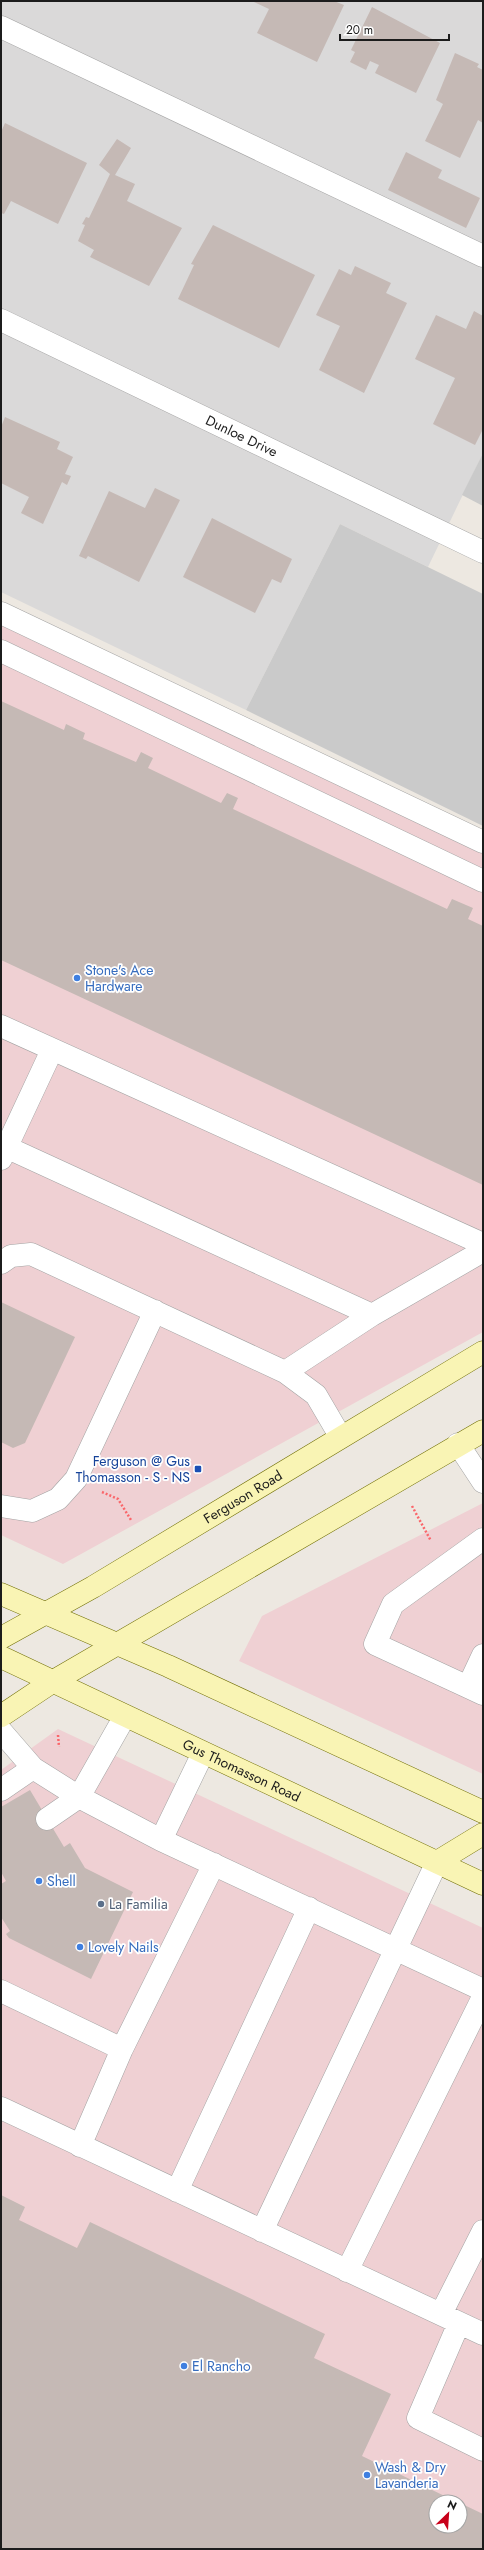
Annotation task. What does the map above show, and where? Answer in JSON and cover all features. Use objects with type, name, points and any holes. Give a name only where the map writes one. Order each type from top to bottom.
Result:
[{"type":"main road","name":"Ferguson Road","points":[[1,1638],[43,1613],[93,1587],[340,1436],[483,1352]]},
{"type":"main road","points":[[1,1716],[52,1682],[116,1644],[162,1619],[458,1444],[483,1431]]},
{"type":"main road","points":[[1,1594],[116,1644],[483,1812]]},
{"type":"main road","name":"Gus Thomasson Road","points":[[1,1657],[483,1884]]},
{"type":"main road","points":[[437,1862],[483,1834]]},
{"type":"street","points":[[1,26],[483,256]]},
{"type":"street","name":"Dunloe Drive","points":[[1,320],[483,552]]},
{"type":"street","points":[[1,612],[483,842]]},
{"type":"street","points":[[1,651],[483,881]]},
{"type":"street","points":[[1,1026],[483,1244]]},
{"type":"street","points":[[52,1050],[4,1153],[372,1315]]},
{"type":"street","points":[[285,1372],[372,1315],[483,1250]]},
{"type":"street","points":[[1,1263],[11,1256],[31,1254],[285,1372],[316,1395],[340,1436]]},
{"type":"street","points":[[1,1506],[32,1510],[58,1499],[76,1479],[155,1311]]},
{"type":"street","points":[[458,1444],[483,1482]]},
{"type":"street","points":[[483,1539],[393,1604],[375,1644],[475,1691],[483,1655]]},
{"type":"street","points":[[47,1819],[79,1797],[125,1716]]},
{"type":"street","points":[[1,1732],[32,1768],[79,1797],[161,1840],[396,1948],[483,1990]]},
{"type":"street","points":[[161,1840],[204,1753]]},
{"type":"street","points":[[1,1790],[32,1768]]},
{"type":"street","points":[[262,2231],[437,1862]]},
{"type":"street","points":[[80,2146],[122,2049],[214,1864]]},
{"type":"street","points":[[177,2191],[309,1908]]},
{"type":"street","points":[[1,1991],[122,2049]]},
{"type":"street","points":[[347,2271],[483,1997]]},
{"type":"street","points":[[1,2108],[483,2334]]},
{"type":"street","points":[[483,2230],[450,2319],[418,2418],[483,2450]]},
{"type":"path","points":[[76,1479],[118,1499],[131,1520]]},
{"type":"path","points":[[412,1506],[435,1549],[451,1562]]},
{"type":"shaded area","points":[[1,1],[483,1],[483,453],[428,567],[340,524],[246,710],[1,592]]},
{"type":"shaded area","points":[[483,453],[483,506],[462,495]]},
{"type":"shaded area","points":[[340,524],[483,594],[483,826],[246,710]]},
{"type":"shaded area","points":[[1,613],[483,847],[483,1332],[63,1564],[1,1535]]},
{"type":"shaded area","points":[[483,1503],[483,1774],[239,1661],[262,1616]]},
{"type":"shaded area","points":[[58,1729],[483,1928],[483,2549],[1,2549],[1,1770]]},
{"type":"building","points":[[252,1],[334,1],[344,5],[317,62],[257,33],[269,9]]},
{"type":"building","points":[[372,7],[440,43],[416,93],[375,73],[379,65],[370,61],[366,70],[350,62],[355,52],[351,50]]},
{"type":"building","points":[[455,53],[479,64],[477,67],[483,70],[483,123],[478,120],[460,158],[425,141],[443,104],[436,100]]},
{"type":"building","points":[[5,123],[87,163],[58,224],[11,201],[4,214],[1,213],[1,132]]},
{"type":"building","points":[[117,139],[131,148],[115,175],[135,184],[127,201],[182,228],[149,286],[90,257],[94,250],[78,241],[85,225],[82,224],[86,217],[89,218],[110,174],[99,165]]},
{"type":"building","points":[[406,152],[442,170],[438,178],[480,198],[466,228],[388,190]]},
{"type":"building","points":[[213,225],[315,275],[279,348],[178,299],[194,265],[191,264]]},
{"type":"building","points":[[355,266],[391,283],[386,293],[407,303],[364,393],[319,370],[340,326],[316,315],[339,269],[351,275]]},
{"type":"building","points":[[474,311],[483,316],[483,429],[475,445],[433,424],[455,378],[415,359],[436,315],[466,329]]},
{"type":"building","points":[[5,417],[60,442],[57,449],[73,457],[65,474],[71,476],[67,485],[62,482],[43,524],[21,513],[29,497],[1,483],[1,427]]},
{"type":"building","points":[[155,488],[180,500],[139,582],[88,556],[86,559],[79,556],[109,491],[145,508]]},
{"type":"building","points":[[212,518],[292,559],[281,583],[272,579],[255,613],[183,577]]},
{"type":"building","points":[[1,701],[64,730],[66,724],[85,733],[83,739],[136,762],[141,752],[153,758],[148,768],[221,803],[227,793],[238,798],[233,809],[447,909],[452,899],[473,908],[468,919],[483,926],[483,1185],[1,960]]},
{"type":"building","points":[[1,1302],[75,1337],[25,1443],[13,1448],[1,1442]]},
{"type":"building","points":[[30,1790],[64,1847],[70,1843],[85,1868],[133,1892],[91,1979],[9,1938],[6,1934],[10,1931],[1,1917],[1,1884],[6,1881],[1,1872],[1,1807]]},
{"type":"building","points":[[1,2195],[25,2207],[19,2220],[77,2248],[90,2222],[325,2334],[314,2358],[391,2394],[362,2456],[440,2494],[428,2494],[428,2534],[468,2534],[468,2507],[483,2514],[483,2549],[1,2549]]},
{"type":"place","name":"Stone's Ace Hardware","points":[[77,978]]},
{"type":"place","name":"Ferguson @ Gus Thomasson - S - NS","points":[[198,1469]]},
{"type":"place","name":"Shell","points":[[39,1881]]},
{"type":"place","name":"La Familia","points":[[101,1904]]},
{"type":"place","name":"Lovely Nails","points":[[80,1947]]},
{"type":"place","name":"El Rancho","points":[[184,2366]]},
{"type":"place","name":"Wash & Dry Lavanderia","points":[[367,2475]]}]
